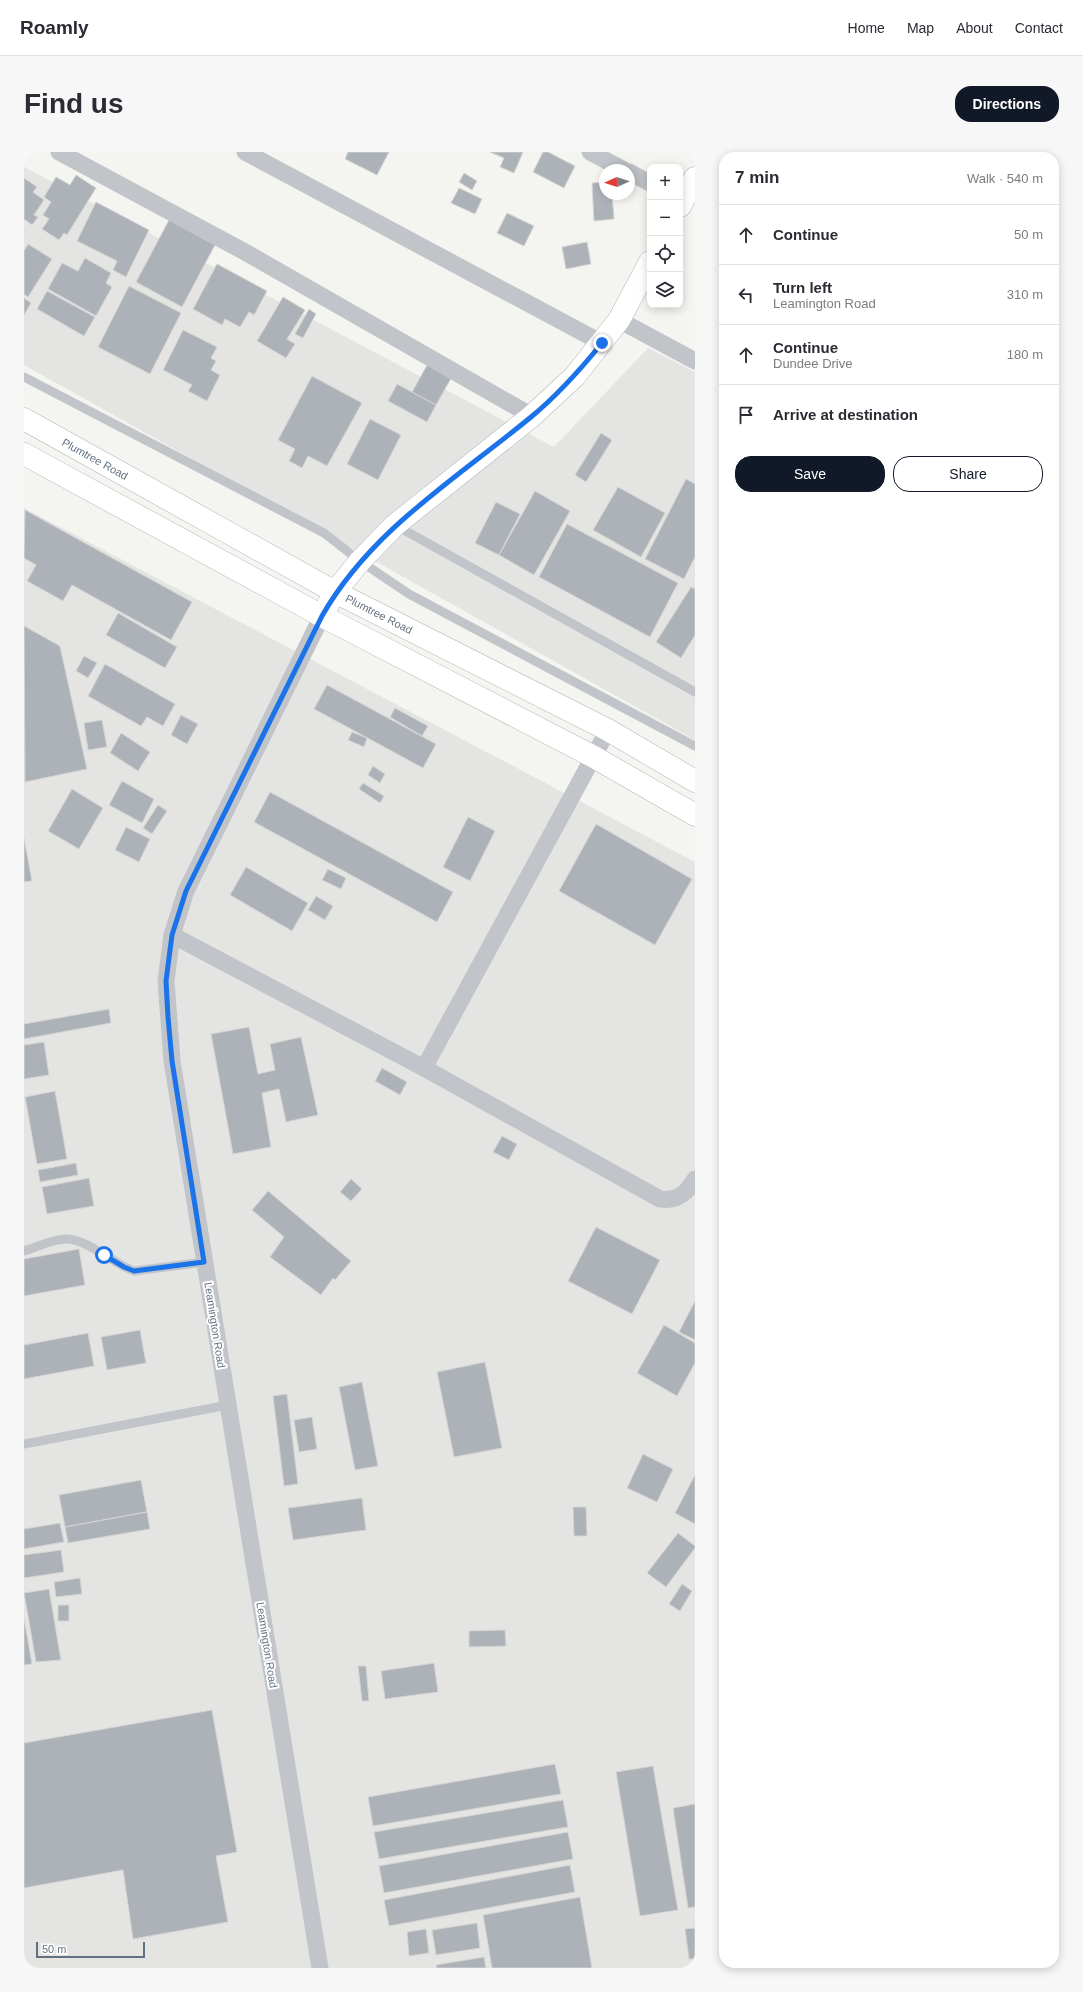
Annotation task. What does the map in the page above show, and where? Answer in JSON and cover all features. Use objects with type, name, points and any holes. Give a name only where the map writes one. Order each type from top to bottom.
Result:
[{"type":"main road","points":[[682,200],[695,178]]},
{"type":"main road","points":[[322,616],[335,592],[360,561],[395,525],[532,416],[575,376],[619,320],[647,268]]},
{"type":"main road","name":"Plumtree Road","points":[[24,419],[335,592],[608,730],[695,781]]},
{"type":"main road","points":[[24,454],[322,616],[594,757],[695,815]]},
{"type":"street","points":[[59,152],[245,252],[532,416]]},
{"type":"street","points":[[246,152],[602,343]]},
{"type":"street","points":[[590,152],[613,164]]},
{"type":"street","points":[[635,175],[647,181]]},
{"type":"street","points":[[619,320],[695,361]]},
{"type":"street","name":"Leamington Road","points":[[320,1968],[172,1061],[166,981],[172,935],[186,891],[322,616]]},
{"type":"street","points":[[424,1068],[608,730]]},
{"type":"street","points":[[172,935],[424,1068],[660,1199],[668,1200],[684,1195],[695,1179]]},
{"type":"lane","points":[[24,377],[324,533],[360,561],[409,594],[695,746]]},
{"type":"lane","points":[[395,525],[695,692]]},
{"type":"lane","points":[[24,1251],[66,1239],[78,1241],[134,1271],[204,1262]]},
{"type":"lane","points":[[24,1444],[228,1405]]},
{"type":"shaded area","points":[[24,167],[554,447],[648,348],[695,372],[695,740],[24,365]]},
{"type":"shaded area","points":[[24,508],[695,862],[695,1968],[24,1968]]},
{"type":"building","points":[[348,152],[389,152],[377,175],[345,159]]},
{"type":"building","points":[[490,152],[523,152],[514,173],[500,167],[504,158]]},
{"type":"building","points":[[543,152],[548,152],[575,166],[564,188],[533,172]]},
{"type":"building","points":[[464,173],[477,181],[472,190],[459,182]]},
{"type":"building","points":[[76,175],[96,188],[67,235],[64,233],[59,240],[42,229],[49,219],[43,215],[51,202],[44,197],[56,177],[70,185]]},
{"type":"building","points":[[24,178],[37,187],[33,192],[44,200],[34,215],[38,217],[32,225],[24,219]]},
{"type":"building","points":[[599,182],[599,200],[612,200],[614,219],[594,221],[592,183]]},
{"type":"building","points":[[459,188],[482,199],[475,214],[451,203]]},
{"type":"building","points":[[96,202],[149,230],[126,277],[113,270],[117,261],[77,241]]},
{"type":"building","points":[[507,213],[534,226],[524,246],[497,233]]},
{"type":"building","points":[[169,220],[215,245],[182,307],[136,282]]},
{"type":"building","points":[[587,242],[591,264],[566,269],[562,247]]},
{"type":"building","points":[[28,244],[52,259],[28,297],[24,294],[24,251]]},
{"type":"building","points":[[85,258],[111,273],[106,283],[112,287],[96,316],[48,289],[62,263],[78,271]]},
{"type":"building","points":[[217,264],[267,291],[254,315],[249,312],[240,327],[225,319],[222,325],[193,309]]},
{"type":"building","points":[[129,286],[181,313],[150,374],[98,347]]},
{"type":"building","points":[[47,291],[95,317],[84,336],[37,309]]},
{"type":"building","points":[[283,297],[305,310],[287,339],[295,344],[286,358],[257,341]]},
{"type":"building","points":[[24,298],[31,303],[24,315]]},
{"type":"building","points":[[309,309],[316,314],[303,338],[295,334]]},
{"type":"building","points":[[183,330],[217,347],[211,358],[216,361],[211,370],[220,375],[207,401],[188,391],[192,385],[163,370]]},
{"type":"building","points":[[430,360],[454,373],[436,405],[412,392]]},
{"type":"building","points":[[312,376],[362,403],[327,466],[308,456],[302,468],[289,461],[295,449],[278,440]]},
{"type":"building","points":[[397,384],[436,405],[427,422],[388,401]]},
{"type":"building","points":[[370,419],[401,435],[378,480],[347,464]]},
{"type":"building","points":[[601,433],[612,440],[586,482],[575,475]]},
{"type":"building","points":[[686,479],[695,484],[695,557],[684,579],[645,559]]},
{"type":"building","points":[[618,487],[665,513],[641,557],[593,530]]},
{"type":"building","points":[[535,491],[570,511],[534,575],[499,555]]},
{"type":"building","points":[[496,502],[520,514],[499,555],[475,543]]},
{"type":"building","points":[[25,510],[192,602],[171,640],[72,585],[63,601],[27,581],[36,565],[24,558]]},
{"type":"building","points":[[567,524],[678,583],[650,637],[539,577]]},
{"type":"building","points":[[691,587],[695,589],[695,635],[681,658],[656,642]]},
{"type":"building","points":[[118,613],[177,647],[165,668],[106,635]]},
{"type":"building","points":[[24,626],[60,646],[87,769],[25,782]]},
{"type":"building","points":[[84,656],[97,663],[88,678],[76,671]]},
{"type":"building","points":[[105,664],[175,704],[163,726],[147,717],[141,726],[88,696]]},
{"type":"building","points":[[327,685],[436,744],[423,768],[314,709]]},
{"type":"building","points":[[395,708],[428,726],[422,736],[390,717]]},
{"type":"building","points":[[181,715],[198,724],[187,744],[171,735]]},
{"type":"building","points":[[102,720],[107,747],[88,750],[84,723]]},
{"type":"building","points":[[352,732],[367,738],[364,747],[348,740]]},
{"type":"building","points":[[121,733],[150,752],[138,771],[110,753]]},
{"type":"building","points":[[373,766],[385,774],[380,783],[368,775]]},
{"type":"building","points":[[122,781],[154,799],[142,823],[109,805]]},
{"type":"building","points":[[363,783],[384,796],[380,803],[359,789]]},
{"type":"building","points":[[72,789],[103,808],[79,849],[48,831]]},
{"type":"building","points":[[270,792],[453,892],[437,922],[254,822]]},
{"type":"building","points":[[158,805],[167,811],[152,834],[143,828]]},
{"type":"building","points":[[468,817],[495,831],[470,881],[443,867]]},
{"type":"building","points":[[596,824],[692,879],[655,945],[559,891]]},
{"type":"building","points":[[126,827],[150,839],[139,862],[115,850]]},
{"type":"building","points":[[24,838],[32,881],[24,882]]},
{"type":"building","points":[[246,867],[308,903],[292,931],[230,895]]},
{"type":"building","points":[[328,869],[346,878],[341,889],[322,880]]},
{"type":"building","points":[[316,896],[333,906],[325,920],[308,910]]},
{"type":"building","points":[[109,1009],[111,1023],[24,1039],[24,1024]]},
{"type":"building","points":[[249,1027],[258,1074],[275,1070],[270,1044],[301,1037],[318,1115],[286,1122],[279,1089],[262,1093],[271,1147],[233,1154],[211,1034]]},
{"type":"building","points":[[44,1042],[49,1075],[24,1079],[24,1045]]},
{"type":"building","points":[[382,1068],[407,1082],[400,1095],[375,1081]]},
{"type":"building","points":[[55,1091],[67,1159],[37,1164],[25,1097]]},
{"type":"building","points":[[502,1136],[517,1144],[509,1160],[493,1152]]},
{"type":"building","points":[[76,1163],[78,1175],[40,1182],[38,1170]]},
{"type":"building","points":[[89,1178],[94,1206],[47,1214],[42,1187]]},
{"type":"building","points":[[351,1179],[362,1189],[351,1201],[340,1192]]},
{"type":"building","points":[[268,1191],[351,1261],[335,1280],[333,1278],[321,1295],[270,1257],[284,1237],[252,1210]]},
{"type":"building","points":[[596,1227],[660,1260],[632,1314],[568,1281]]},
{"type":"building","points":[[79,1249],[85,1285],[24,1296],[24,1259]]},
{"type":"building","points":[[695,1301],[695,1340],[679,1332]]},
{"type":"building","points":[[664,1325],[695,1343],[695,1363],[677,1396],[637,1373]]},
{"type":"building","points":[[140,1330],[146,1363],[107,1370],[101,1337]]},
{"type":"building","points":[[88,1333],[94,1366],[24,1379],[24,1345]]},
{"type":"building","points":[[485,1362],[502,1448],[454,1457],[437,1372]]},
{"type":"building","points":[[362,1382],[378,1466],[355,1470],[339,1387]]},
{"type":"building","points":[[287,1394],[298,1484],[284,1486],[273,1396]]},
{"type":"building","points":[[312,1417],[317,1449],[299,1452],[294,1420]]},
{"type":"building","points":[[643,1454],[673,1469],[657,1502],[627,1488]]},
{"type":"building","points":[[695,1475],[695,1524],[675,1513]]},
{"type":"building","points":[[141,1480],[147,1512],[65,1527],[59,1495]]},
{"type":"building","points":[[362,1498],[366,1530],[293,1540],[288,1508]]},
{"type":"building","points":[[573,1507],[586,1507],[587,1536],[574,1536]]},
{"type":"building","points":[[147,1512],[150,1529],[68,1543],[65,1527]]},
{"type":"building","points":[[60,1523],[64,1542],[24,1549],[24,1529]]},
{"type":"building","points":[[678,1533],[695,1546],[695,1548],[666,1587],[647,1573]]},
{"type":"building","points":[[61,1550],[64,1572],[24,1578],[24,1555]]},
{"type":"building","points":[[80,1578],[82,1594],[56,1597],[54,1582]]},
{"type":"building","points":[[682,1584],[692,1591],[680,1611],[669,1604]]},
{"type":"building","points":[[49,1589],[61,1660],[36,1662],[24,1593]]},
{"type":"building","points":[[58,1605],[69,1605],[69,1621],[58,1621]]},
{"type":"building","points":[[24,1618],[32,1664],[24,1665]]},
{"type":"building","points":[[505,1630],[506,1646],[469,1647],[469,1631]]},
{"type":"building","points":[[434,1663],[438,1692],[385,1699],[381,1671]]},
{"type":"building","points":[[358,1666],[366,1666],[369,1701],[362,1701]]},
{"type":"building","points":[[212,1710],[237,1852],[216,1856],[228,1922],[133,1939],[123,1870],[24,1888],[24,1743]]},
{"type":"building","points":[[555,1764],[561,1794],[373,1826],[368,1797]]},
{"type":"building","points":[[653,1766],[678,1910],[640,1916],[616,1772]]},
{"type":"building","points":[[563,1800],[568,1827],[379,1859],[374,1832]]},
{"type":"building","points":[[695,1804],[695,1907],[688,1908],[673,1808]]},
{"type":"building","points":[[568,1832],[573,1859],[384,1893],[379,1866]]},
{"type":"building","points":[[570,1865],[575,1892],[389,1926],[384,1900]]},
{"type":"building","points":[[580,1897],[592,1968],[492,1968],[483,1915]]},
{"type":"building","points":[[477,1923],[480,1948],[436,1955],[432,1930]]},
{"type":"building","points":[[695,1928],[695,1959],[689,1959],[685,1929]]},
{"type":"building","points":[[426,1929],[429,1953],[409,1956],[407,1932]]},
{"type":"building","points":[[484,1957],[486,1968],[437,1968],[436,1965]]},
{"type":"route","points":[[104,1255],[134,1271],[204,1262],[172,1061],[166,981],[172,935],[186,891],[335,592],[360,561],[395,525],[532,416],[575,376],[602,343]]}]
